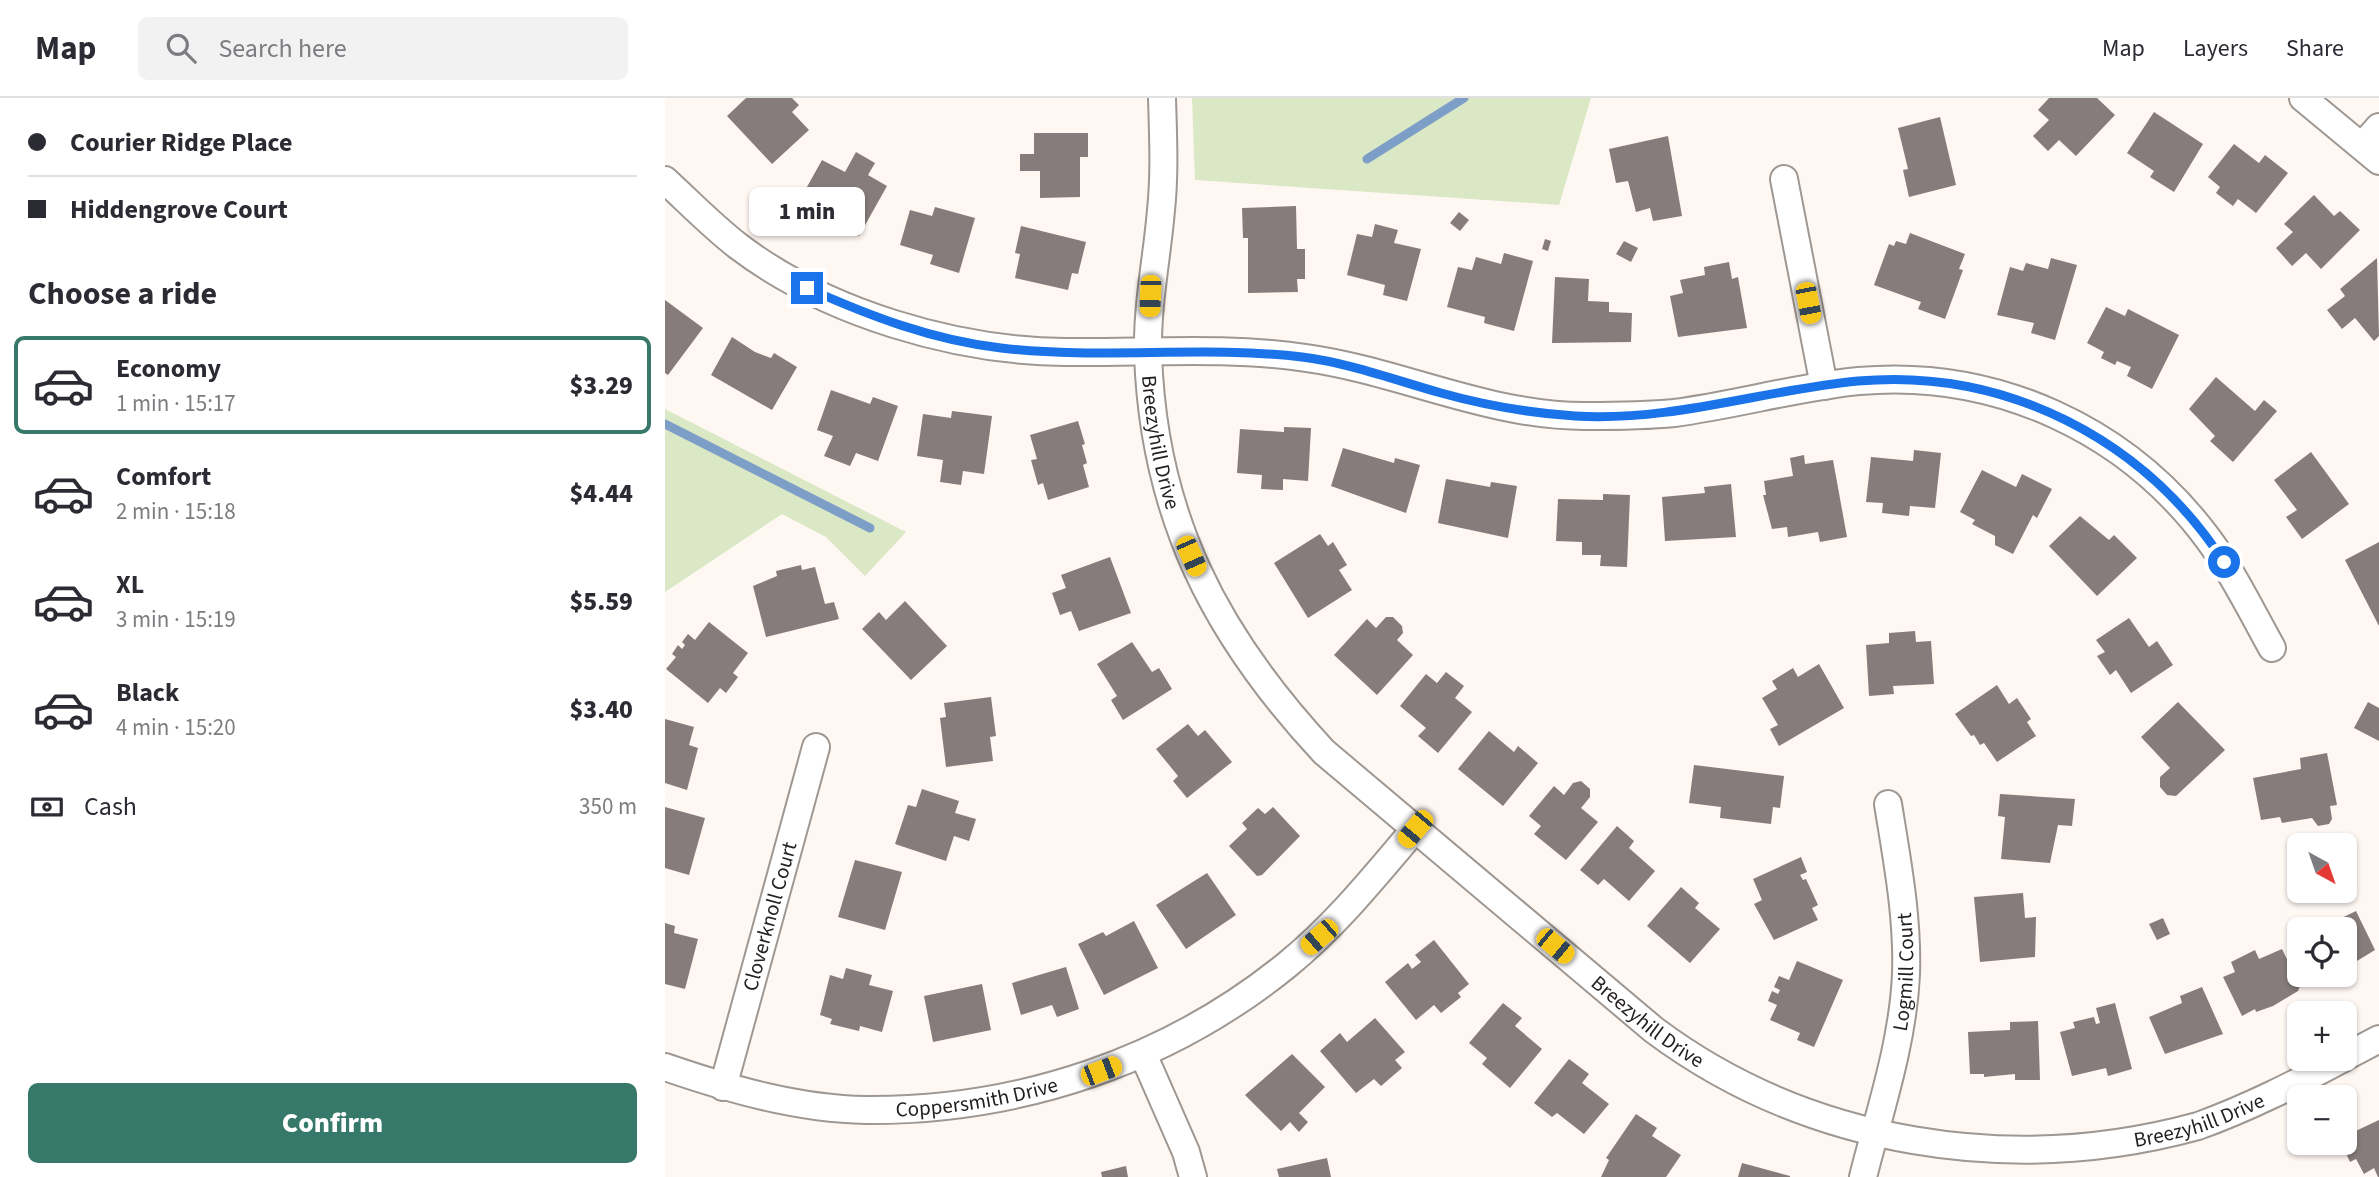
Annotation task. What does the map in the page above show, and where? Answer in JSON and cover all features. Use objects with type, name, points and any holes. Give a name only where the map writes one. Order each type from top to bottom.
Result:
[{"type":"street","name":"Breezyhill Drive","points":[[1162,98],[1164,159],[1161,210],[1150,296],[1148,352],[1153,418],[1163,471],[1183,537],[1207,594],[1241,653],[1280,704],[1324,752],[1415,829],[1689,1055],[1780,1105],[1873,1138],[1940,1150],[2006,1155],[2072,1152],[2126,1144],[2196,1126],[2250,1106],[2319,1071]]},
{"type":"street","points":[[2303,98],[2373,144]]},
{"type":"street","points":[[1784,179],[1824,386]]},
{"type":"street","points":[[665,180],[752,256],[807,288],[889,322],[932,335],[998,348],[1060,352],[1242,351],[1307,358],[1368,370],[1483,404],[1577,416],[1675,413],[1824,386],[1888,379],[1950,383],[2023,401],[2091,432],[2153,478],[2209,539],[2272,648]]},
{"type":"street","name":"Cloverknoll Court","points":[[723,1087],[815,747]]},
{"type":"street","name":"Logmill Court","points":[[1863,1177],[1898,1039],[1906,972],[1904,904],[1888,804]]},
{"type":"street","name":"Coppersmith Drive","points":[[665,1067],[723,1087],[813,1104],[866,1110],[971,1103],[1030,1093],[1087,1076],[1143,1054],[1219,1014],[1289,964],[1347,909],[1415,829]]},
{"type":"street","name":"Breezyhill Drive","points":[[2357,1051],[2379,1040]]},
{"type":"street","points":[[1143,1054],[1186,1152],[1193,1177]]},
{"type":"green space","points":[[1192,98],[1591,98],[1559,205],[1195,180]]},
{"type":"green space","points":[[665,409],[906,532],[865,576],[826,537],[782,514],[665,592]]},
{"type":"building","points":[[746,98],[792,98],[799,105],[792,112],[809,130],[772,164],[727,116]]},
{"type":"building","points":[[2049,98],[2097,98],[2115,115],[2076,156],[2059,140],[2048,151],[2033,136],[2049,120],[2038,110]]},
{"type":"building","points":[[2154,112],[2203,144],[2174,192],[2150,177],[2154,171],[2127,153]]},
{"type":"building","points":[[1940,117],[1956,185],[1909,197],[1903,170],[1908,169],[1898,128]]},
{"type":"building","points":[[1034,133],[1088,133],[1088,157],[1080,157],[1080,197],[1040,198],[1040,171],[1020,171],[1020,154],[1034,154]]},
{"type":"building","points":[[1668,136],[1682,216],[1653,221],[1650,208],[1636,212],[1628,181],[1616,183],[1609,149]]},
{"type":"building","points":[[2234,144],[2259,163],[2265,155],[2288,173],[2256,213],[2238,199],[2233,206],[2216,193],[2220,187],[2208,177]]},
{"type":"building","points":[[856,152],[875,163],[868,175],[887,186],[859,236],[835,223],[839,215],[803,194],[822,160],[845,172]]},
{"type":"building","points":[[2314,195],[2334,216],[2340,211],[2360,230],[2321,269],[2306,253],[2292,266],[2276,248],[2293,232],[2284,224]]},
{"type":"building","points":[[1296,206],[1297,249],[1305,249],[1305,279],[1297,279],[1298,292],[1248,293],[1248,238],[1243,238],[1242,208]]},
{"type":"building","points":[[935,207],[975,218],[959,273],[930,264],[933,255],[900,245],[910,210],[932,216]]},
{"type":"building","points":[[1459,212],[1469,220],[1460,231],[1450,223]]},
{"type":"building","points":[[1375,224],[1398,230],[1394,243],[1421,249],[1407,301],[1383,295],[1385,285],[1347,275],[1357,234],[1372,237]]},
{"type":"building","points":[[1021,226],[1086,242],[1078,274],[1072,273],[1068,290],[1015,278],[1020,254],[1015,253]]},
{"type":"building","points":[[1910,233],[1965,254],[1959,269],[1963,270],[1945,319],[1918,309],[1921,302],[1874,285],[1889,244],[1894,246],[1896,241],[1906,244]]},
{"type":"building","points":[[1545,239],[1551,241],[1548,251],[1542,249]]},
{"type":"building","points":[[1624,241],[1638,248],[1631,262],[1616,254]]},
{"type":"building","points":[[1504,253],[1533,261],[1514,331],[1484,323],[1485,317],[1447,307],[1458,267],[1472,270],[1476,257],[1501,264]]},
{"type":"building","points":[[2051,258],[2077,265],[2055,340],[2031,333],[2034,323],[1997,315],[2010,267],[2023,271],[2026,263],[2048,269]]},
{"type":"building","points":[[2377,258],[2379,336],[2374,341],[2355,318],[2342,329],[2327,310],[2345,296],[2340,289]]},
{"type":"building","points":[[1729,262],[1732,279],[1738,277],[1747,328],[1678,337],[1670,296],[1683,293],[1680,280],[1705,275],[1704,267]]},
{"type":"building","points":[[1555,277],[1589,279],[1588,301],[1609,302],[1609,312],[1632,313],[1631,342],[1552,343]]},
{"type":"building","points":[[665,300],[703,328],[668,375],[665,373]]},
{"type":"building","points":[[2106,307],[2125,316],[2128,309],[2179,335],[2152,389],[2127,376],[2131,367],[2117,361],[2115,365],[2101,358],[2104,352],[2087,343]]},
{"type":"building","points":[[732,337],[755,352],[771,358],[774,353],[797,367],[772,410],[711,375]]},
{"type":"building","points":[[2216,377],[2255,411],[2264,400],[2277,411],[2233,462],[2210,441],[2215,436],[2189,409]]},
{"type":"building","points":[[831,390],[870,404],[873,397],[898,406],[878,461],[856,453],[850,466],[824,456],[833,436],[817,430]]},
{"type":"building","points":[[952,411],[992,416],[984,474],[963,471],[961,485],[940,482],[943,460],[917,456],[923,414],[951,418]]},
{"type":"building","points":[[1078,421],[1085,444],[1082,445],[1087,463],[1083,465],[1089,487],[1048,500],[1043,483],[1038,485],[1031,460],[1037,459],[1030,435]]},
{"type":"building","points":[[1284,427],[1311,428],[1308,481],[1283,479],[1283,490],[1261,489],[1262,475],[1237,473],[1240,429],[1284,432]]},
{"type":"building","points":[[1343,448],[1394,463],[1395,458],[1420,465],[1406,513],[1331,486]]},
{"type":"building","points":[[1914,450],[1941,453],[1935,508],[1910,506],[1909,516],[1882,513],[1883,503],[1866,502],[1871,457],[1913,461]]},
{"type":"building","points":[[2311,452],[2349,504],[2302,539],[2286,517],[2297,510],[2274,480]]},
{"type":"building","points":[[1804,455],[1805,464],[1833,460],[1847,537],[1820,542],[1818,532],[1788,537],[1787,527],[1772,529],[1763,495],[1766,495],[1764,481],[1793,476],[1790,458]]},
{"type":"building","points":[[1982,470],[2016,487],[2022,474],[2052,489],[2037,518],[2033,515],[2013,554],[1995,545],[1995,536],[1972,524],[1975,520],[1960,512]]},
{"type":"building","points":[[1446,479],[1490,487],[1491,482],[1517,486],[1508,538],[1438,523]]},
{"type":"building","points":[[1731,484],[1736,537],[1665,541],[1662,497],[1705,493],[1704,487]]},
{"type":"building","points":[[1603,494],[1630,495],[1627,567],[1600,566],[1601,555],[1582,555],[1582,542],[1556,541],[1558,499],[1603,500]]},
{"type":"building","points":[[2080,516],[2109,540],[2114,535],[2137,558],[2097,596],[2049,546]]},
{"type":"building","points":[[1320,534],[1328,546],[1333,542],[1347,565],[1339,570],[1352,590],[1308,618],[1274,563]]},
{"type":"building","points":[[2379,542],[2379,626],[2345,560]]},
{"type":"building","points":[[1110,557],[1131,613],[1079,631],[1071,611],[1060,615],[1052,593],[1066,588],[1061,575]]},
{"type":"building","points":[[801,565],[802,570],[815,567],[825,604],[834,602],[839,619],[766,637],[753,586],[777,576],[776,571]]},
{"type":"building","points":[[905,601],[947,646],[911,680],[862,629],[879,612],[886,620]]},
{"type":"building","points":[[1386,617],[1393,617],[1402,626],[1403,633],[1397,640],[1413,655],[1377,695],[1334,655],[1367,619],[1376,628]]},
{"type":"building","points":[[2129,618],[2149,647],[2157,641],[2173,665],[2131,693],[2116,670],[2110,675],[2097,656],[2105,652],[2096,640]]},
{"type":"building","points":[[709,622],[748,653],[733,673],[738,677],[726,693],[720,688],[708,703],[666,669],[676,657],[672,654],[678,645],[682,649],[685,645],[682,642],[688,634],[695,640]]},
{"type":"building","points":[[1915,631],[1916,642],[1931,641],[1934,684],[1893,686],[1894,694],[1869,696],[1866,645],[1889,643],[1889,633]]},
{"type":"building","points":[[1132,642],[1152,672],[1159,668],[1172,689],[1123,720],[1111,700],[1117,696],[1097,664]]},
{"type":"building","points":[[1819,664],[1844,708],[1779,746],[1770,729],[1778,725],[1762,698],[1777,689],[1772,681],[1793,668],[1798,677]]},
{"type":"building","points":[[1446,672],[1464,686],[1455,698],[1472,712],[1438,753],[1418,736],[1426,728],[1400,706],[1426,674],[1437,683]]},
{"type":"building","points":[[1997,685],[2009,704],[2017,698],[2031,719],[2027,722],[2036,736],[1997,762],[1984,743],[1980,745],[1974,735],[1971,736],[1955,714]]},
{"type":"building","points":[[991,697],[996,736],[990,737],[993,761],[946,767],[940,718],[946,717],[944,703]]},
{"type":"building","points":[[2178,702],[2225,750],[2176,796],[2167,795],[2160,787],[2160,777],[2170,768],[2141,737]]},
{"type":"building","points":[[2368,702],[2379,708],[2379,741],[2354,728]]},
{"type":"building","points":[[665,719],[694,727],[689,745],[698,748],[687,790],[665,783]]},
{"type":"building","points":[[1188,724],[1198,736],[1205,730],[1232,762],[1187,798],[1173,781],[1178,776],[1156,749]]},
{"type":"building","points":[[1489,731],[1514,752],[1518,746],[1538,763],[1503,806],[1458,769]]},
{"type":"building","points":[[2327,753],[2337,805],[2330,806],[2332,819],[2329,824],[2318,826],[2312,818],[2282,823],[2280,817],[2261,820],[2253,778],[2301,769],[2300,758]]},
{"type":"building","points":[[1694,765],[1784,776],[1780,808],[1773,807],[1771,824],[1720,818],[1721,807],[1689,803]]},
{"type":"building","points":[[1581,781],[1590,789],[1590,797],[1581,808],[1598,822],[1566,860],[1534,834],[1541,826],[1529,816],[1554,786],[1564,795],[1573,783]]},
{"type":"building","points":[[922,789],[959,801],[955,813],[976,819],[969,841],[954,836],[946,861],[895,844],[908,805],[916,807]]},
{"type":"building","points":[[2000,794],[2075,799],[2072,826],[2058,825],[2050,863],[2001,859],[2005,817],[1998,816]]},
{"type":"building","points":[[665,807],[705,818],[689,875],[665,868]]},
{"type":"building","points":[[1273,807],[1300,836],[1262,875],[1257,876],[1229,846],[1247,829],[1242,823],[1258,808],[1265,814]]},
{"type":"building","points":[[1617,826],[1634,841],[1629,848],[1655,871],[1629,901],[1604,879],[1598,885],[1580,870]]},
{"type":"building","points":[[1801,857],[1807,872],[1800,875],[1803,880],[1806,879],[1818,905],[1812,908],[1818,920],[1774,940],[1754,904],[1762,900],[1753,879]]},
{"type":"building","points":[[855,860],[902,872],[885,930],[838,917]]},
{"type":"building","points":[[1207,873],[1236,915],[1186,949],[1156,905]]},
{"type":"building","points":[[1681,887],[1699,903],[1695,908],[1720,929],[1690,963],[1647,926]]},
{"type":"building","points":[[2023,893],[2025,918],[2036,917],[2035,957],[1980,962],[1974,897]]},
{"type":"building","points":[[2356,911],[2375,950],[2357,961],[2357,917],[2344,917]]},
{"type":"building","points":[[2163,918],[2170,934],[2157,940],[2149,924]]},
{"type":"building","points":[[1134,921],[1158,968],[1104,995],[1078,944],[1103,932],[1106,936]]},
{"type":"building","points":[[665,923],[675,926],[674,933],[698,939],[685,989],[665,984]]},
{"type":"building","points":[[1434,940],[1469,984],[1458,993],[1461,997],[1441,1013],[1434,1005],[1416,1020],[1385,982],[1408,963],[1412,969],[1421,962],[1415,955]]},
{"type":"building","points":[[2282,949],[2287,959],[2287,987],[2300,987],[2298,991],[2273,1006],[2256,1012],[2255,1009],[2242,1016],[2223,977],[2235,972],[2231,962],[2255,950],[2259,959]]},
{"type":"building","points":[[1797,961],[1843,980],[1814,1047],[1797,1040],[1800,1033],[1770,1020],[1777,1005],[1768,1001],[1772,991],[1778,994],[1780,990],[1774,987],[1779,976],[1789,980]]},
{"type":"building","points":[[1066,967],[1079,1009],[1057,1017],[1052,1005],[1021,1015],[1012,983]]},
{"type":"building","points":[[846,968],[872,975],[869,985],[893,991],[882,1032],[860,1026],[859,1031],[830,1024],[832,1019],[820,1015],[830,975],[843,979]]},
{"type":"building","points":[[982,984],[991,1030],[933,1042],[924,996]]},
{"type":"building","points":[[2202,987],[2223,1034],[2165,1054],[2149,1017],[2182,1003],[2180,996]]},
{"type":"building","points":[[1503,1003],[1522,1018],[1515,1026],[1542,1049],[1510,1088],[1482,1064],[1487,1058],[1469,1043]]},
{"type":"building","points":[[2115,1003],[2132,1069],[2108,1076],[2106,1068],[2072,1076],[2060,1032],[2075,1028],[2073,1022],[2094,1017],[2096,1024],[2100,1023],[2096,1008]]},
{"type":"building","points":[[1375,1018],[1405,1052],[1395,1060],[1402,1068],[1381,1086],[1374,1079],[1356,1093],[1320,1051],[1340,1033],[1347,1042]]},
{"type":"building","points":[[2038,1021],[2040,1080],[2015,1080],[2015,1074],[1984,1077],[1984,1074],[1970,1074],[1968,1032],[2010,1030],[2010,1022]]},
{"type":"building","points":[[1292,1054],[1325,1087],[1299,1113],[1308,1122],[1299,1132],[1290,1122],[1281,1131],[1245,1095]]},
{"type":"building","points":[[1569,1059],[1589,1074],[1582,1083],[1609,1104],[1584,1134],[1557,1113],[1552,1117],[1534,1103]]},
{"type":"building","points":[[1636,1114],[1657,1128],[1652,1136],[1681,1155],[1666,1177],[1601,1177],[1609,1160],[1606,1158]]},
{"type":"building","points":[[2379,1120],[2379,1177],[2374,1168],[2364,1174],[2356,1159],[2350,1162],[2347,1155],[2357,1155],[2357,1130]]},
{"type":"building","points":[[1327,1158],[1331,1177],[1279,1177],[1277,1169]]},
{"type":"building","points":[[1742,1163],[1790,1176],[1790,1177],[1738,1177]]},
{"type":"building","points":[[1126,1166],[1128,1177],[1102,1177],[1101,1172]]},
{"type":"waterway","points":[[1367,159],[1464,98]]},
{"type":"waterway","points":[[665,424],[870,528]]},
{"type":"route","points":[[807,288],[900,326],[998,348],[1060,352],[1242,351],[1307,358],[1368,370],[1483,404],[1530,412],[1577,416],[1675,413],[1856,381],[1888,379],[1950,383],[1989,390],[2058,415],[2119,450],[2169,492],[2209,539],[2224,562]]}]
